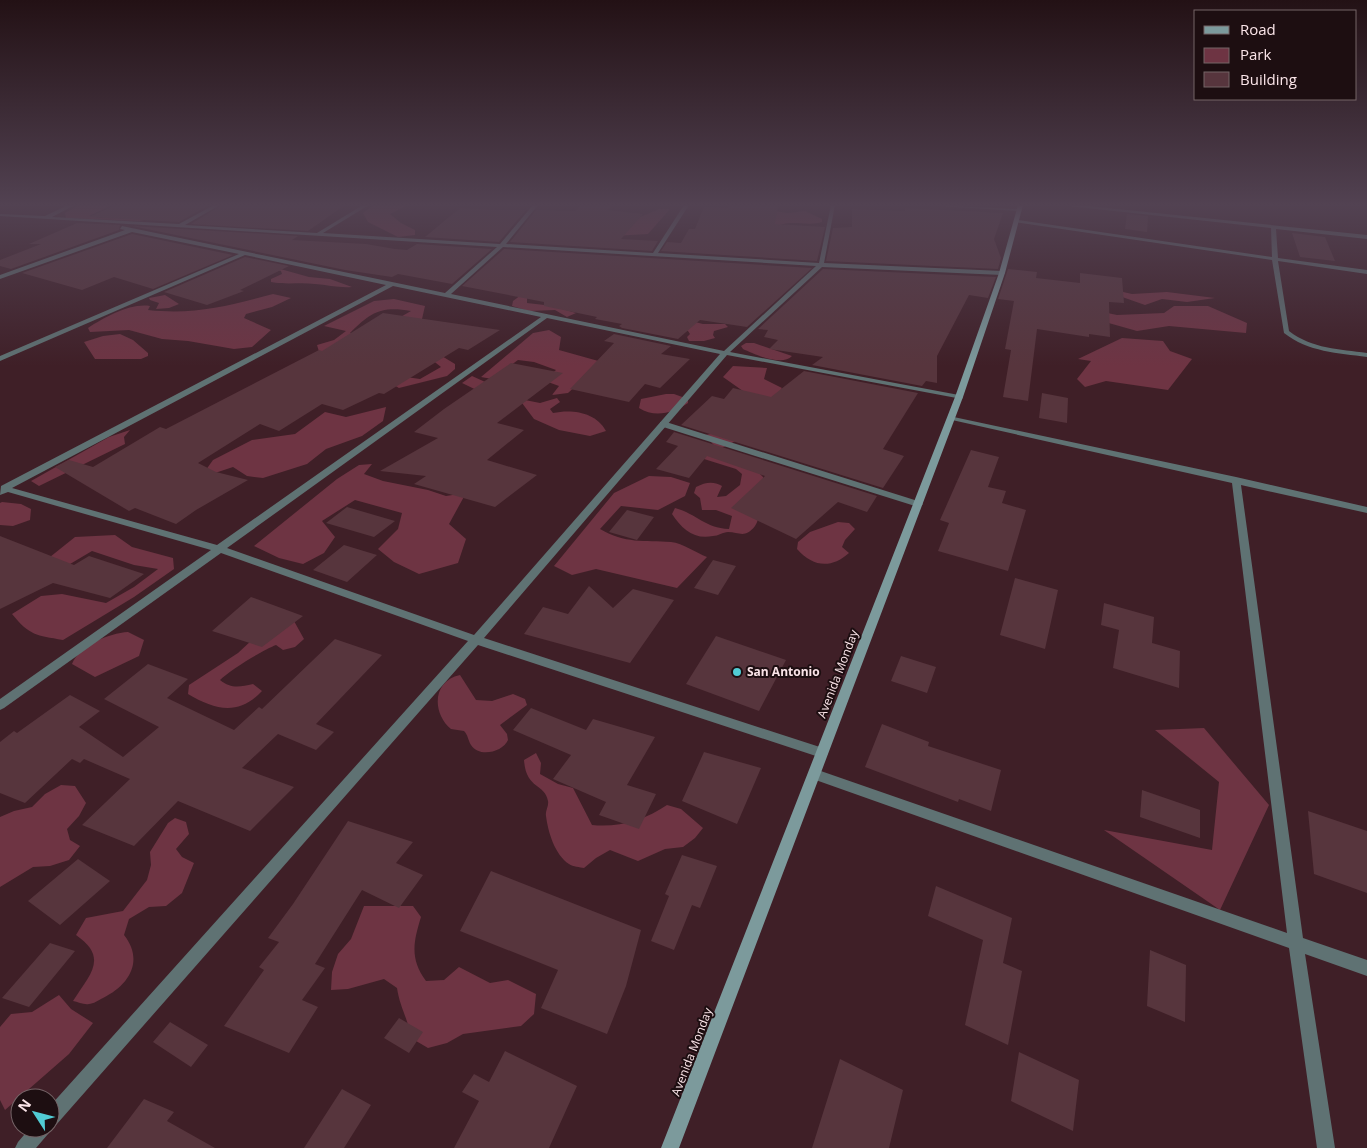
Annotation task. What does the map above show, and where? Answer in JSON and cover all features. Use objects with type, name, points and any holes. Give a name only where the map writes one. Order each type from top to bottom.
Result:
[{"type":"main road","name":"Avenida Monday","points":[[670,1148],[960,398],[1006,259]]},
{"type":"street","points":[[0,277],[52,259]]},
{"type":"street","points":[[0,358],[235,259]]},
{"type":"street","points":[[268,259],[960,398]]},
{"type":"street","points":[[447,294],[487,259]]},
{"type":"street","points":[[723,259],[821,265],[1002,272]]},
{"type":"street","points":[[60,1108],[476,640],[725,352],[821,265],[822,259]]},
{"type":"street","points":[[1367,272],[1275,259],[1286,332],[1309,345],[1367,355]]},
{"type":"street","points":[[2,489],[392,284]]},
{"type":"street","points":[[0,705],[546,316]]},
{"type":"street","points":[[952,418],[1367,510]]},
{"type":"street","points":[[663,424],[918,504]]},
{"type":"street","points":[[1236,480],[1296,942],[1326,1148]]},
{"type":"street","points":[[2,489],[220,549],[476,640],[822,753]]},
{"type":"street","points":[[815,774],[1367,968]]},
{"type":"street","points":[[24,1148],[33,1138]]},
{"type":"green space","points":[[266,265],[309,277],[330,279],[352,287],[271,282],[271,279],[282,274],[281,271],[271,268],[185,297],[175,295],[172,292]]},
{"type":"green space","points":[[1101,287],[1132,294],[1167,292],[1215,298],[1187,302],[1162,299],[1145,305],[1108,292],[1093,301],[1098,311],[1117,315],[1164,313],[1174,306],[1208,306],[1247,323],[1246,333],[1169,326],[1137,331],[1098,320],[1052,322],[1074,294]]},
{"type":"green space","points":[[273,294],[291,298],[272,307],[246,314],[244,318],[271,330],[252,347],[234,349],[188,341],[162,339],[129,330],[90,332],[88,328],[110,315],[134,307],[150,306],[148,310],[165,311],[196,310],[226,306]]},
{"type":"green space","points":[[165,295],[179,304],[169,308],[156,309],[159,303],[149,298]]},
{"type":"green space","points":[[521,295],[527,298],[527,303],[553,306],[576,313],[567,317],[555,310],[529,311],[512,306],[513,301]]},
{"type":"green space","points":[[394,299],[425,306],[422,319],[397,319],[411,311],[384,310],[371,315],[350,333],[386,346],[422,344],[455,364],[455,369],[447,376],[399,388],[380,377],[399,376],[420,379],[441,367],[431,359],[320,355],[317,345],[334,340],[346,331],[324,326],[374,301]]},
{"type":"green space","points":[[691,321],[703,324],[725,324],[728,327],[714,331],[713,335],[715,338],[704,341],[689,341],[687,337],[690,334],[688,331],[674,328]]},
{"type":"green space","points":[[549,330],[561,337],[559,350],[602,362],[568,393],[552,395],[559,386],[548,382],[549,376],[556,370],[534,362],[518,360],[492,379],[481,377],[533,333]]},
{"type":"green space","points":[[120,334],[133,340],[148,353],[148,356],[141,359],[95,359],[84,342],[103,336]]},
{"type":"green space","points":[[1122,338],[1163,341],[1170,351],[1192,359],[1168,390],[1106,381],[1085,387],[1077,379],[1091,361],[1078,359]]},
{"type":"green space","points":[[746,343],[754,343],[792,356],[787,359],[775,360],[743,349],[741,346]]},
{"type":"green space","points":[[733,366],[767,368],[764,379],[782,388],[774,399],[774,421],[718,450],[705,435],[732,430],[760,403],[723,377]]},
{"type":"green space","points":[[472,376],[525,400],[540,403],[557,398],[560,402],[550,409],[553,413],[568,411],[583,413],[596,420],[606,431],[590,436],[559,430],[534,419],[522,403],[493,398],[462,383]]},
{"type":"green space","points":[[674,394],[688,399],[688,403],[664,413],[651,413],[639,408],[641,399]]},
{"type":"green space","points":[[386,407],[383,421],[362,436],[326,449],[307,464],[263,478],[247,476],[233,467],[215,473],[203,474],[213,460],[252,440],[295,434],[325,412],[346,417]]},
{"type":"green space","points":[[130,430],[124,437],[125,444],[39,486],[31,481],[109,437]]},
{"type":"green space","points":[[685,444],[758,472],[763,477],[759,516],[751,530],[745,534],[728,532],[706,537],[694,535],[684,529],[672,514],[675,508],[714,526],[729,529],[732,516],[716,510],[702,510],[700,498],[694,493],[696,487],[712,483],[722,486],[717,497],[726,496],[740,485],[742,474],[736,469],[704,459]]},
{"type":"green space","points":[[372,464],[364,474],[383,481],[428,490],[446,496],[466,493],[449,524],[466,539],[458,563],[419,574],[394,562],[378,549],[398,529],[402,513],[355,500],[322,521],[335,537],[324,553],[303,564],[279,558],[254,546],[337,479],[359,465]]},
{"type":"green space","points":[[649,476],[671,477],[690,483],[685,496],[658,510],[621,506],[600,529],[626,539],[676,543],[707,557],[677,588],[596,569],[572,575],[554,566],[614,493]]},
{"type":"green space","points":[[0,503],[21,504],[31,509],[30,520],[13,526],[0,525]]},
{"type":"green space","points":[[838,522],[849,523],[855,529],[845,540],[842,547],[849,553],[836,562],[822,564],[816,562],[803,555],[797,549],[798,542],[810,532]]},
{"type":"green space","points":[[115,535],[132,547],[173,558],[174,569],[134,597],[63,640],[29,631],[12,614],[41,596],[62,594],[106,603],[134,587],[158,569],[134,565],[92,551],[65,567],[45,561],[75,537]]},
{"type":"green space","points":[[289,612],[304,639],[295,647],[283,650],[276,645],[239,666],[220,680],[228,685],[236,686],[253,684],[262,691],[253,699],[236,707],[226,708],[208,704],[188,694],[189,685],[238,653],[266,627]]},
{"type":"green space","points":[[128,632],[144,640],[139,656],[95,677],[72,664],[76,657],[88,646],[112,635]]},
{"type":"green space","points":[[460,675],[476,700],[492,701],[513,694],[525,699],[527,705],[500,725],[507,734],[508,740],[501,748],[491,752],[475,749],[464,731],[451,729],[440,715],[438,698],[440,691],[451,678]]},
{"type":"green space","points":[[1204,728],[1269,805],[1220,910],[1104,830],[1212,850],[1219,782],[1155,730]]},
{"type":"green space","points":[[536,753],[541,763],[540,774],[558,784],[573,788],[592,825],[602,826],[631,822],[650,815],[667,805],[681,809],[703,828],[695,838],[683,847],[665,849],[638,861],[610,850],[584,868],[571,865],[560,855],[550,836],[546,816],[548,803],[546,795],[528,777],[525,770],[524,760]]},
{"type":"green space","points":[[61,785],[75,786],[86,803],[79,816],[67,829],[70,840],[80,846],[69,860],[50,866],[33,867],[0,887],[0,817],[14,811],[32,807],[45,794]]},
{"type":"green space","points":[[175,818],[186,822],[189,834],[176,849],[182,857],[194,863],[182,893],[166,906],[149,907],[129,919],[124,935],[130,944],[133,962],[127,979],[120,986],[112,993],[92,1003],[85,1004],[73,1001],[90,974],[94,959],[92,951],[86,943],[76,935],[86,918],[123,911],[147,880],[151,865],[150,852],[168,823]]},
{"type":"green space","points":[[364,906],[413,906],[421,917],[416,935],[415,958],[426,981],[444,980],[459,967],[490,983],[508,980],[536,994],[534,1014],[521,1026],[463,1034],[447,1043],[428,1048],[411,1038],[397,988],[384,979],[348,989],[331,990],[332,972],[338,954],[351,939]]},
{"type":"green space","points":[[59,995],[71,1009],[93,1023],[69,1054],[30,1088],[10,1088],[10,1106],[5,1110],[0,1100],[0,1027],[11,1014],[32,1012]]},
{"type":"building","points":[[40,259],[11,269],[0,266],[0,260]]},
{"type":"building","points":[[63,259],[225,259],[153,289],[114,277],[82,290],[22,273]]},
{"type":"building","points":[[241,259],[253,259],[289,266],[240,290],[244,291],[207,305],[164,292]]},
{"type":"building","points":[[290,259],[481,259],[452,284],[398,274],[392,277]]},
{"type":"building","points":[[493,259],[659,259],[812,268],[747,327],[700,320],[678,339],[622,328],[619,326],[622,324],[544,306],[544,302],[462,286]]},
{"type":"building","points":[[779,259],[818,259],[817,261]]},
{"type":"building","points":[[827,259],[1001,259],[998,269],[826,261]]},
{"type":"building","points":[[1314,259],[1334,259],[1335,261]]},
{"type":"building","points":[[823,269],[996,277],[988,298],[969,295],[937,356],[937,383],[926,381],[922,386],[812,365],[823,357],[769,349],[778,340],[764,337],[768,330],[758,329]]},
{"type":"building","points":[[1008,269],[1037,272],[1036,278],[1080,283],[1080,273],[1122,278],[1124,303],[1109,302],[1110,337],[1089,334],[1089,337],[1037,329],[1028,401],[1003,397],[1011,350],[1005,349],[1014,301],[998,299]]},
{"type":"building","points":[[383,313],[500,330],[468,350],[459,348],[384,394],[379,393],[343,410],[322,404],[279,431],[260,424],[198,463],[216,472],[248,480],[196,510],[176,524],[135,508],[129,511],[55,467],[69,460],[93,467],[160,427],[166,429],[319,350],[322,351]]},
{"type":"building","points":[[614,334],[671,346],[661,354],[690,359],[660,388],[645,384],[629,402],[570,389],[614,343],[604,341]]},
{"type":"building","points":[[511,363],[563,373],[497,423],[524,430],[487,460],[537,475],[495,507],[414,484],[426,476],[380,471],[438,438],[414,432]]},
{"type":"building","points":[[804,371],[918,393],[883,449],[904,456],[883,488],[681,425],[712,396],[724,399],[733,388],[771,397]]},
{"type":"building","points":[[1042,393],[1068,398],[1067,423],[1039,418]]},
{"type":"building","points":[[674,432],[877,496],[867,512],[838,502],[796,539],[731,508],[765,476],[707,456],[689,478],[656,469],[678,446],[666,442]]},
{"type":"building","points":[[971,450],[999,457],[988,487],[1006,491],[1002,503],[1026,510],[1008,571],[938,551],[949,523],[940,520]]},
{"type":"building","points":[[347,507],[395,521],[374,537],[326,523]]},
{"type":"building","points":[[627,510],[654,517],[637,540],[609,532]]},
{"type":"building","points":[[0,536],[74,565],[89,556],[144,574],[110,598],[53,583],[0,609]]},
{"type":"building","points":[[344,545],[377,555],[347,582],[313,570]]},
{"type":"building","points":[[713,560],[736,566],[718,595],[694,588]]},
{"type":"building","points":[[1015,578],[1058,590],[1045,649],[1000,635]]},
{"type":"building","points":[[589,586],[613,608],[633,589],[674,600],[630,663],[524,634],[543,607],[568,614]]},
{"type":"building","points":[[251,597],[303,616],[262,647],[212,631]]},
{"type":"building","points":[[1104,603],[1154,617],[1152,643],[1180,651],[1179,688],[1113,668],[1119,630],[1101,625]]},
{"type":"building","name":"San Antonio","points":[[716,636],[786,660],[759,711],[686,684]]},
{"type":"building","points":[[335,639],[382,655],[316,724],[334,732],[316,750],[278,734],[242,768],[294,787],[250,831],[178,801],[134,846],[82,825],[130,779],[84,759],[80,763],[72,759],[25,803],[0,793],[0,742],[14,731],[17,733],[70,695],[100,711],[79,727],[123,757],[159,727],[104,699],[148,664],[188,679],[167,698],[234,730],[259,707],[262,709]]},
{"type":"building","points":[[901,656],[936,667],[927,693],[891,681]]},
{"type":"building","points":[[531,708],[586,730],[593,719],[655,737],[627,785],[656,794],[639,829],[599,815],[606,802],[553,779],[571,755],[513,730]]},
{"type":"building","points":[[882,724],[929,742],[928,746],[1001,770],[991,811],[959,799],[958,802],[865,767]]},
{"type":"building","points":[[704,752],[761,768],[737,824],[682,801]]},
{"type":"building","points":[[1142,790],[1200,810],[1200,838],[1140,817]]},
{"type":"building","points":[[1308,811],[1367,831],[1367,893],[1314,874]]},
{"type":"building","points":[[348,821],[413,842],[396,863],[423,875],[399,908],[362,890],[315,964],[325,968],[302,1000],[318,1007],[289,1053],[224,1026],[264,970],[259,967],[279,942],[268,938]]},
{"type":"building","points":[[682,855],[717,866],[700,908],[692,905],[674,950],[651,941],[669,896],[665,894]]},
{"type":"building","points":[[78,859],[110,881],[60,925],[28,901]]},
{"type":"building","points":[[491,871],[641,930],[626,986],[607,1034],[541,1008],[558,970],[460,931]]},
{"type":"building","points":[[936,886],[1012,918],[1003,963],[1022,971],[1008,1045],[965,1025],[983,940],[928,916]]},
{"type":"building","points":[[50,943],[75,951],[29,1007],[2,998]]},
{"type":"building","points":[[1150,950],[1186,965],[1185,1022],[1147,1006]]},
{"type":"building","points":[[399,1018],[423,1032],[409,1053],[384,1038]]},
{"type":"building","points":[[170,1022],[208,1045],[191,1067],[153,1042]]},
{"type":"building","points":[[505,1051],[577,1086],[549,1148],[454,1148],[479,1101],[462,1092],[474,1074],[489,1082]]},
{"type":"building","points":[[1019,1052],[1079,1080],[1073,1131],[1011,1101]]},
{"type":"building","points":[[840,1059],[903,1090],[889,1148],[812,1148]]},
{"type":"building","points":[[342,1089],[371,1105],[344,1148],[304,1148]]},
{"type":"building","points":[[144,1099],[174,1112],[167,1121],[215,1148],[107,1148]]},
{"type":"place","name":"San Antonio","points":[[737,672]]}]
